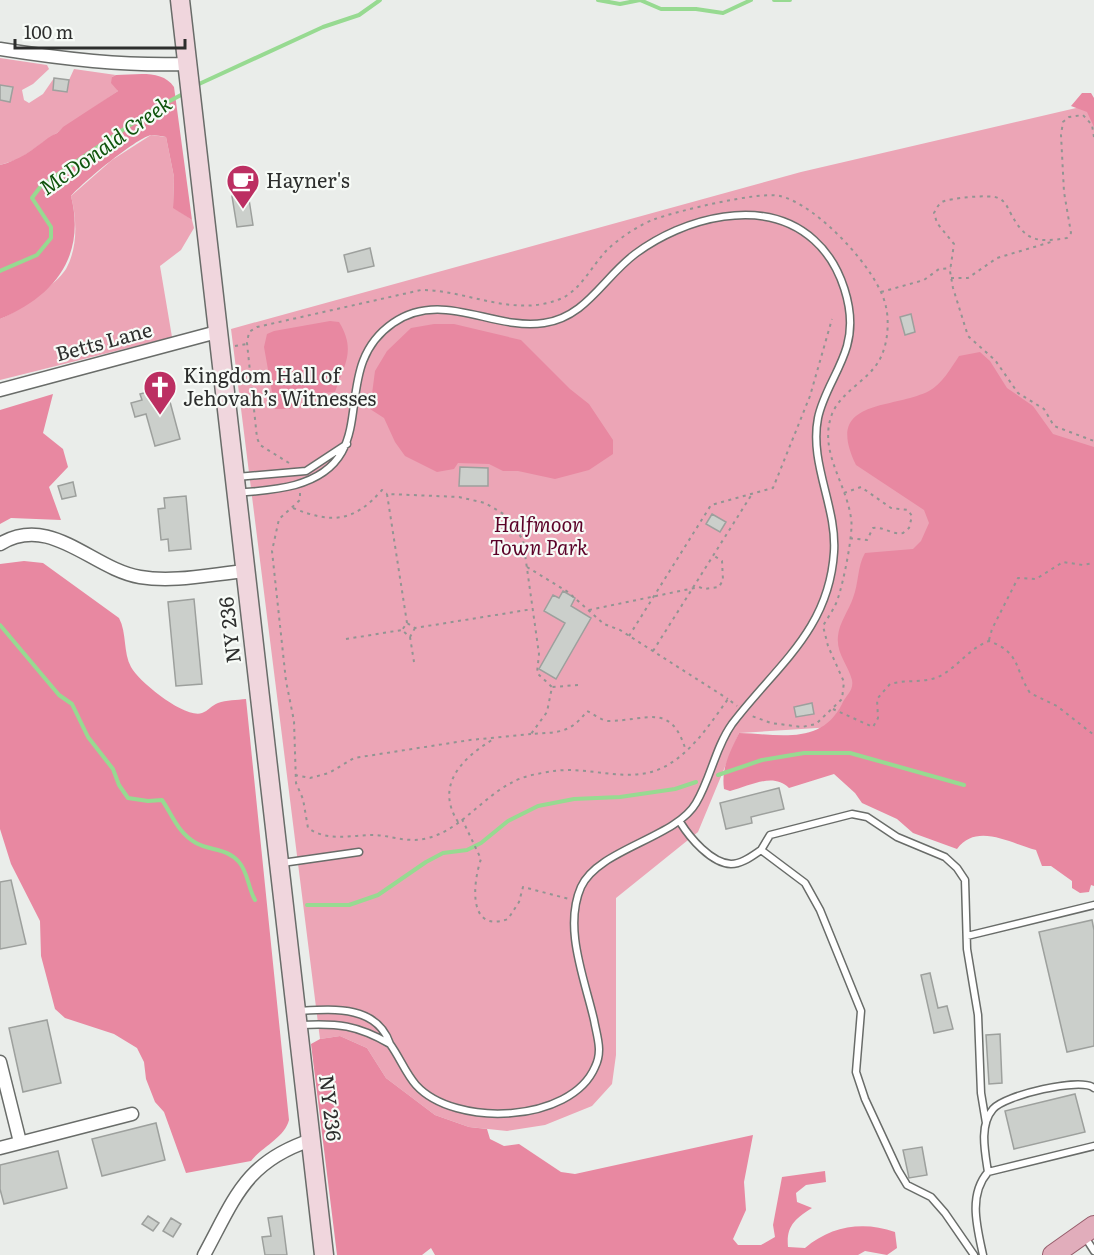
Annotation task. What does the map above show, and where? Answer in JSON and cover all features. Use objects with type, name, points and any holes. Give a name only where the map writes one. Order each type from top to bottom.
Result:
[{"type":"main road","name":"NY 236","points":[[180,0],[324,1255]]},
{"type":"main road","points":[[1053,1255],[1088,1230]]},
{"type":"street","points":[[0,49],[92,62],[136,65],[187,64]]},
{"type":"street","name":"Betts Lane","points":[[0,390],[217,332]]},
{"type":"street","points":[[0,544],[21,536],[39,534],[58,538],[115,568],[138,577],[158,578],[246,571]]},
{"type":"street","points":[[0,1062],[20,1142]]},
{"type":"street","points":[[0,1148],[132,1114]]},
{"type":"street","points":[[204,1255],[236,1197],[261,1165],[290,1147],[311,1140]]},
{"type":"lane","points":[[236,485],[288,487],[311,480],[328,471],[345,450],[347,444],[357,375],[362,360],[371,344],[397,320],[418,312],[436,309],[530,324],[552,322],[573,314],[582,307],[635,254],[660,237],[687,226],[728,216],[744,215],[767,217],[802,230],[824,249],[833,262],[845,292],[848,310],[848,343],[821,405],[816,441],[834,534],[832,570],[817,614],[800,644],[731,725],[717,750],[696,804],[680,822],[609,860],[582,882],[577,901],[575,937],[601,1052],[594,1071],[581,1090],[559,1102],[534,1110],[488,1115],[436,1099],[416,1084],[404,1062],[390,1044],[382,1027],[357,1013],[339,1009],[296,1019]]},
{"type":"lane","points":[[236,485],[306,471],[347,444]]},
{"type":"lane","points":[[680,822],[688,836],[714,858],[730,864],[745,860],[761,850],[770,835],[852,814],[867,817],[897,837],[945,857],[957,868],[965,880],[967,936],[978,1015],[981,1093],[986,1123],[984,1141],[988,1172],[978,1187],[975,1201],[983,1255]]},
{"type":"lane","points":[[761,850],[805,883],[820,910],[861,1011],[856,1072],[865,1099],[898,1170],[908,1185],[931,1197],[974,1255]]},
{"type":"lane","points":[[279,863],[359,852]]},
{"type":"lane","points":[[967,936],[1094,905]]},
{"type":"lane","points":[[296,1019],[340,1023],[357,1028],[390,1044]]},
{"type":"lane","points":[[986,1123],[993,1109],[1003,1101],[1071,1083],[1093,1087]]},
{"type":"lane","points":[[988,1172],[1094,1146]]},
{"type":"lane","points":[[1088,1230],[1094,1251]]},
{"type":"path","points":[[1094,137],[1092,125],[1083,115],[1069,117],[1061,128],[1064,192],[1071,233],[1067,238],[1041,241],[1025,234],[1018,227],[1006,204],[998,198],[949,199],[941,203],[934,213],[937,223],[954,244],[951,278],[968,336],[995,360],[1018,393],[1044,409],[1054,426],[1094,441]]},
{"type":"path","points":[[295,469],[279,455],[260,445],[257,438],[247,344],[249,332],[257,327],[421,290],[439,290],[525,306],[561,299],[572,291],[608,249],[655,219],[745,198],[777,195],[794,200],[826,223],[864,265],[881,292],[886,307],[887,329],[883,352],[871,374],[833,411],[826,434],[852,521],[838,599],[823,626],[828,646],[844,682],[842,699],[816,724],[802,727],[753,718],[728,699],[653,651],[604,624],[568,592],[527,567]]},
{"type":"path","points":[[951,278],[968,278],[997,258],[1056,240]]},
{"type":"path","points":[[881,292],[924,280],[939,269],[951,268]]},
{"type":"path","points":[[629,636],[711,505],[773,488],[810,396],[832,319]]},
{"type":"path","points":[[230,347],[247,344]]},
{"type":"path","points":[[844,493],[861,487],[865,488],[883,503],[908,510],[912,516],[909,528],[903,533],[886,532],[878,527],[873,528],[867,540],[849,538]]},
{"type":"path","points":[[299,490],[300,500],[279,519],[272,551],[286,681],[294,721],[296,775],[308,828],[318,835],[374,835],[413,840],[443,833],[511,782],[555,771],[579,770],[632,775],[648,773],[661,768],[686,752],[728,699]]},
{"type":"path","points":[[292,508],[315,517],[331,519],[351,516],[369,505],[382,490],[387,494],[438,494],[485,502],[507,516],[518,528],[523,540],[539,654],[537,673],[552,687],[578,685]]},
{"type":"path","points":[[346,639],[402,630],[407,623],[387,494]]},
{"type":"path","points":[[653,651],[752,494]]},
{"type":"path","points":[[589,610],[692,588],[719,587],[723,580],[722,561],[713,555]]},
{"type":"path","points":[[989,641],[992,629],[1018,578],[1036,579],[1063,562],[1083,565],[1094,563]]},
{"type":"path","points":[[407,623],[415,628],[533,609]]},
{"type":"path","points":[[414,662],[410,637],[415,628]]},
{"type":"path","points":[[402,630],[410,637]]},
{"type":"path","points":[[832,709],[877,726],[878,699],[890,684],[927,681],[943,675],[976,646],[989,641],[1004,647],[1017,662],[1030,693],[1057,706],[1094,735]]},
{"type":"path","points":[[531,734],[547,712],[552,687]]},
{"type":"path","points":[[296,775],[310,778],[329,774],[354,758],[569,729],[582,720],[587,711],[609,721],[650,715],[672,723],[680,732],[686,752]]},
{"type":"path","points":[[458,822],[448,801],[454,777],[468,758],[495,739]]},
{"type":"path","points":[[462,819],[482,859],[475,878],[474,898],[484,918],[493,922],[508,919],[514,912],[523,886],[577,901]]},
{"type":"green space","points":[[0,58],[47,65],[49,69],[33,84],[22,90],[24,100],[29,103],[43,94],[54,78],[53,90],[67,92],[74,69],[116,75],[112,77],[118,91],[19,159],[0,165]]},
{"type":"green space","name":"Halfmoon Town Park","points":[[1089,105],[1094,125],[1094,751],[833,727],[739,733],[698,832],[616,898],[616,1055],[612,1084],[592,1106],[545,1125],[507,1131],[469,1127],[435,1115],[386,1078],[367,1048],[340,1036],[320,1039],[231,329],[801,172]]},
{"type":"green space","points":[[151,135],[166,137],[174,177],[173,207],[192,220],[194,228],[181,250],[160,266],[172,337],[0,380],[0,319],[45,290],[61,275],[70,261],[75,233],[71,196],[112,160]]},
{"type":"shaded area","points":[[116,75],[156,75],[169,81],[174,87],[192,220],[173,208],[174,177],[166,137],[151,135],[143,138],[109,162],[71,196],[75,218],[74,237],[70,255],[62,271],[51,286],[36,299],[0,319],[0,165],[26,154],[118,91],[111,83],[112,77]]},
{"type":"shaded area","points":[[1082,93],[1091,93],[1094,98],[1094,127],[1087,112],[1071,106]]},
{"type":"shaded area","points":[[330,321],[339,322],[348,349],[335,392],[305,397],[290,409],[275,409],[264,347],[267,334]]},
{"type":"shaded area","points":[[434,324],[454,324],[521,340],[570,389],[589,404],[613,440],[613,454],[589,470],[555,479],[518,471],[503,471],[489,464],[458,463],[454,469],[437,472],[405,456],[395,442],[384,418],[370,409],[375,371],[387,351],[411,328]]},
{"type":"shaded area","points":[[980,352],[990,361],[1007,388],[1033,406],[1053,434],[1094,447],[1094,886],[1091,885],[1089,892],[1080,893],[1072,888],[1072,881],[1051,866],[1042,866],[1036,850],[995,837],[984,836],[965,841],[957,849],[913,833],[897,819],[862,803],[855,793],[834,774],[789,788],[783,783],[769,781],[730,791],[724,789],[725,767],[739,733],[797,735],[823,726],[833,717],[852,687],[850,674],[840,654],[838,636],[855,592],[865,553],[913,549],[921,541],[929,523],[924,510],[856,465],[848,443],[848,428],[855,417],[866,410],[929,391],[942,380],[959,356]]},
{"type":"shaded area","points":[[53,394],[43,433],[63,449],[68,467],[49,487],[61,520],[11,518],[0,524],[0,410]]},
{"type":"shaded area","points":[[24,561],[43,563],[119,618],[131,667],[152,690],[174,705],[194,713],[202,713],[218,703],[246,699],[289,1120],[283,1132],[251,1161],[186,1173],[164,1112],[155,1102],[146,1079],[144,1062],[137,1048],[114,1034],[65,1018],[55,1009],[41,956],[40,921],[11,864],[0,829],[0,564]]},
{"type":"shaded area","points":[[340,1036],[367,1048],[386,1078],[435,1115],[469,1127],[487,1129],[490,1139],[504,1146],[519,1144],[561,1172],[575,1174],[753,1135],[744,1182],[746,1210],[733,1239],[738,1245],[761,1245],[775,1237],[773,1225],[782,1177],[825,1171],[826,1182],[806,1185],[796,1193],[797,1202],[812,1208],[790,1228],[788,1247],[805,1248],[836,1230],[859,1226],[895,1232],[897,1248],[887,1255],[865,1251],[858,1255],[435,1255],[431,1248],[422,1255],[337,1255],[311,1044],[320,1039]]},
{"type":"building","points":[[54,78],[69,80],[67,92],[53,90]]},
{"type":"building","points":[[0,85],[13,87],[10,102],[0,100]]},
{"type":"building","name":"Hayner's","points":[[248,193],[253,225],[237,227],[232,196]]},
{"type":"building","points":[[370,248],[374,266],[348,272],[344,255]]},
{"type":"building","points":[[911,314],[915,332],[905,335],[900,317]]},
{"type":"building","name":"Kingdom Hall of Jehovah’s Witnesses","points":[[166,387],[180,439],[155,446],[146,414],[135,417],[131,403],[142,400],[140,394]]},
{"type":"building","points":[[460,467],[488,468],[488,486],[459,486]]},
{"type":"building","points":[[73,482],[76,496],[62,499],[58,486]]},
{"type":"building","points":[[186,496],[191,549],[169,551],[168,539],[161,540],[158,509],[165,508],[164,498]]},
{"type":"building","points":[[712,514],[726,522],[720,532],[706,524]]},
{"type":"building","points":[[563,591],[575,598],[571,606],[591,618],[556,679],[539,669],[565,623],[544,611],[553,595],[559,598]]},
{"type":"building","points":[[194,599],[202,684],[176,686],[168,602]]},
{"type":"building","points":[[812,703],[814,714],[796,717],[794,707]]},
{"type":"building","points":[[779,788],[784,809],[751,817],[752,823],[726,829],[720,803]]},
{"type":"building","points":[[11,880],[26,944],[0,949],[0,882]]},
{"type":"building","points":[[1092,920],[1094,930],[1094,1046],[1067,1052],[1039,932]]},
{"type":"building","points":[[930,973],[938,1008],[947,1006],[953,1029],[934,1033],[921,975]]},
{"type":"building","points":[[47,1020],[61,1083],[23,1092],[9,1028]]},
{"type":"building","points":[[1000,1034],[1002,1083],[989,1084],[986,1035]]},
{"type":"building","points":[[1075,1094],[1085,1132],[1014,1149],[1005,1111]]},
{"type":"building","points":[[156,1123],[165,1160],[102,1176],[92,1139]]},
{"type":"building","points":[[922,1147],[927,1175],[909,1178],[903,1150]]},
{"type":"building","points":[[58,1151],[67,1188],[4,1204],[0,1189],[0,1165]]},
{"type":"building","points":[[148,1216],[159,1223],[153,1231],[142,1224]]},
{"type":"building","points":[[282,1216],[287,1255],[265,1255],[262,1237],[271,1236],[268,1218]]},
{"type":"building","points":[[171,1218],[181,1224],[173,1237],[163,1231]]},
{"type":"waterway","name":"McDonald Creek","points":[[199,84],[323,27],[359,15],[380,0]]},
{"type":"waterway","name":"McDonald Creek","points":[[598,0],[620,4],[640,0],[661,9],[696,9],[723,13],[751,0]]},
{"type":"waterway","name":"McDonald Creek","points":[[774,0],[790,0]]},
{"type":"waterway","name":"McDonald Creek","points":[[0,271],[37,255],[51,238],[51,227],[32,198],[41,186],[149,112],[181,95]]},
{"type":"waterway","points":[[0,625],[59,695],[72,704],[88,737],[113,769],[119,785],[128,798],[148,801],[162,800],[180,829],[190,839],[202,846],[234,857],[244,870],[255,900]]},
{"type":"waterway","points":[[718,775],[762,760],[804,753],[850,753],[964,785]]},
{"type":"waterway","points":[[307,905],[349,905],[378,895],[426,862],[443,853],[467,850],[481,843],[508,821],[538,806],[574,799],[620,797],[675,789],[696,782]]},
{"type":"place","name":"Hayner's","points":[[243,210]]},
{"type":"place","name":"Kingdom Hall of Jehovah’s Witnesses","points":[[160,416]]}]
